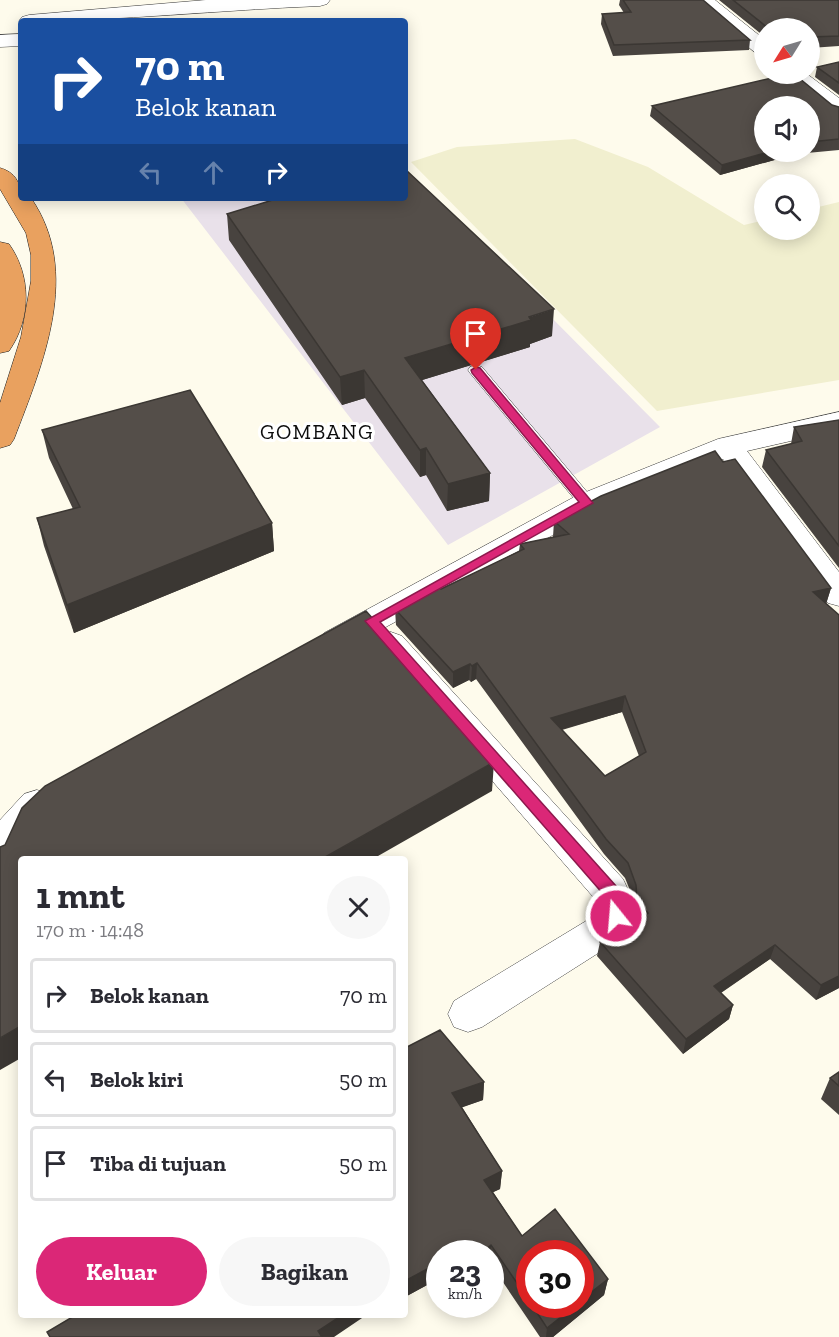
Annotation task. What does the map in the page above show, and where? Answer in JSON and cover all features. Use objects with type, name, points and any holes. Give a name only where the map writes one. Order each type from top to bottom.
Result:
[{"type":"highway","points":[[0,175],[18,195]]},
{"type":"highway","points":[[0,439],[20,387],[41,313],[43,269],[39,234],[21,201]]},
{"type":"highway","points":[[0,249],[15,276],[15,301],[0,345]]},
{"type":"street","points":[[62,18],[230,2],[320,0]]},
{"type":"street","points":[[703,0],[730,26],[754,43]]},
{"type":"street","points":[[0,23],[18,22]]},
{"type":"street","points":[[0,41],[18,40]]},
{"type":"street","points":[[807,84],[839,109]]},
{"type":"street","points":[[310,655],[587,503],[728,446],[839,421]]},
{"type":"street","points":[[728,446],[839,595]]},
{"type":"street","points":[[371,621],[610,891],[616,903],[616,916],[612,925],[468,1014]]},
{"type":"street","points":[[0,861],[15,826],[42,800],[63,788]]},
{"type":"lane","points":[[476,370],[587,503]]},
{"type":"shaded area","points":[[575,139],[648,167],[744,225],[754,223],[754,240],[820,240],[820,207],[839,202],[839,380],[657,411],[411,162],[457,147]]},
{"type":"shaded area","points":[[408,173],[660,427],[448,545],[183,201],[408,201]]},
{"type":"building","points":[[623,0],[703,0],[750,40],[614,45],[602,14],[631,12]]},
{"type":"building","points":[[733,0],[839,0],[839,36],[820,37],[820,18],[756,18]]},
{"type":"building","points":[[839,62],[839,83],[820,69],[820,66]]},
{"type":"building","points":[[754,82],[754,84],[806,84],[832,105],[839,107],[839,139],[820,141],[820,96],[754,96],[754,156],[722,165],[652,106]]},
{"type":"building","points":[[408,172],[554,309],[529,317],[531,320],[405,358],[490,473],[448,484],[426,448],[420,450],[364,370],[340,377],[227,214],[269,201],[408,201]]},
{"type":"building","points":[[190,390],[272,523],[67,605],[37,518],[80,507],[42,430]]},
{"type":"building","points":[[839,420],[839,546],[766,450],[802,441],[794,427]]},
{"type":"building","points":[[715,451],[723,462],[735,459],[831,588],[813,592],[839,615],[839,976],[821,985],[775,945],[714,986],[733,1005],[686,1039],[600,942],[648,913],[637,900],[636,885],[628,863],[606,839],[477,663],[453,672],[395,609],[434,587],[438,586],[441,589],[524,549],[520,544],[569,534],[554,521],[601,496]],"holes":[[[625,696],[646,752],[605,776],[551,718]]]},
{"type":"building","points":[[366,611],[422,674],[418,676],[494,762],[327,856],[18,856],[18,1028],[0,1038],[0,847],[5,845],[22,808],[45,786]]},
{"type":"building","points":[[440,1030],[484,1082],[452,1093],[502,1171],[484,1180],[522,1236],[555,1209],[578,1240],[516,1240],[516,1282],[504,1264],[504,1240],[426,1240],[426,1270],[408,1279],[408,1046]]},
{"type":"building","points":[[839,1072],[839,1086],[830,1078]]},
{"type":"building","points":[[594,1261],[608,1279],[594,1290]]},
{"type":"building","points":[[71,1318],[338,1318],[318,1331],[322,1337],[50,1337],[47,1332]]},
{"type":"building","points":[[540,1318],[560,1318],[547,1328]]},
{"type":"district","name":"GOMBANG","points":[[317,432]]},
{"type":"route","points":[[476,370],[587,503],[371,621],[610,891],[616,903],[616,916]]}]
